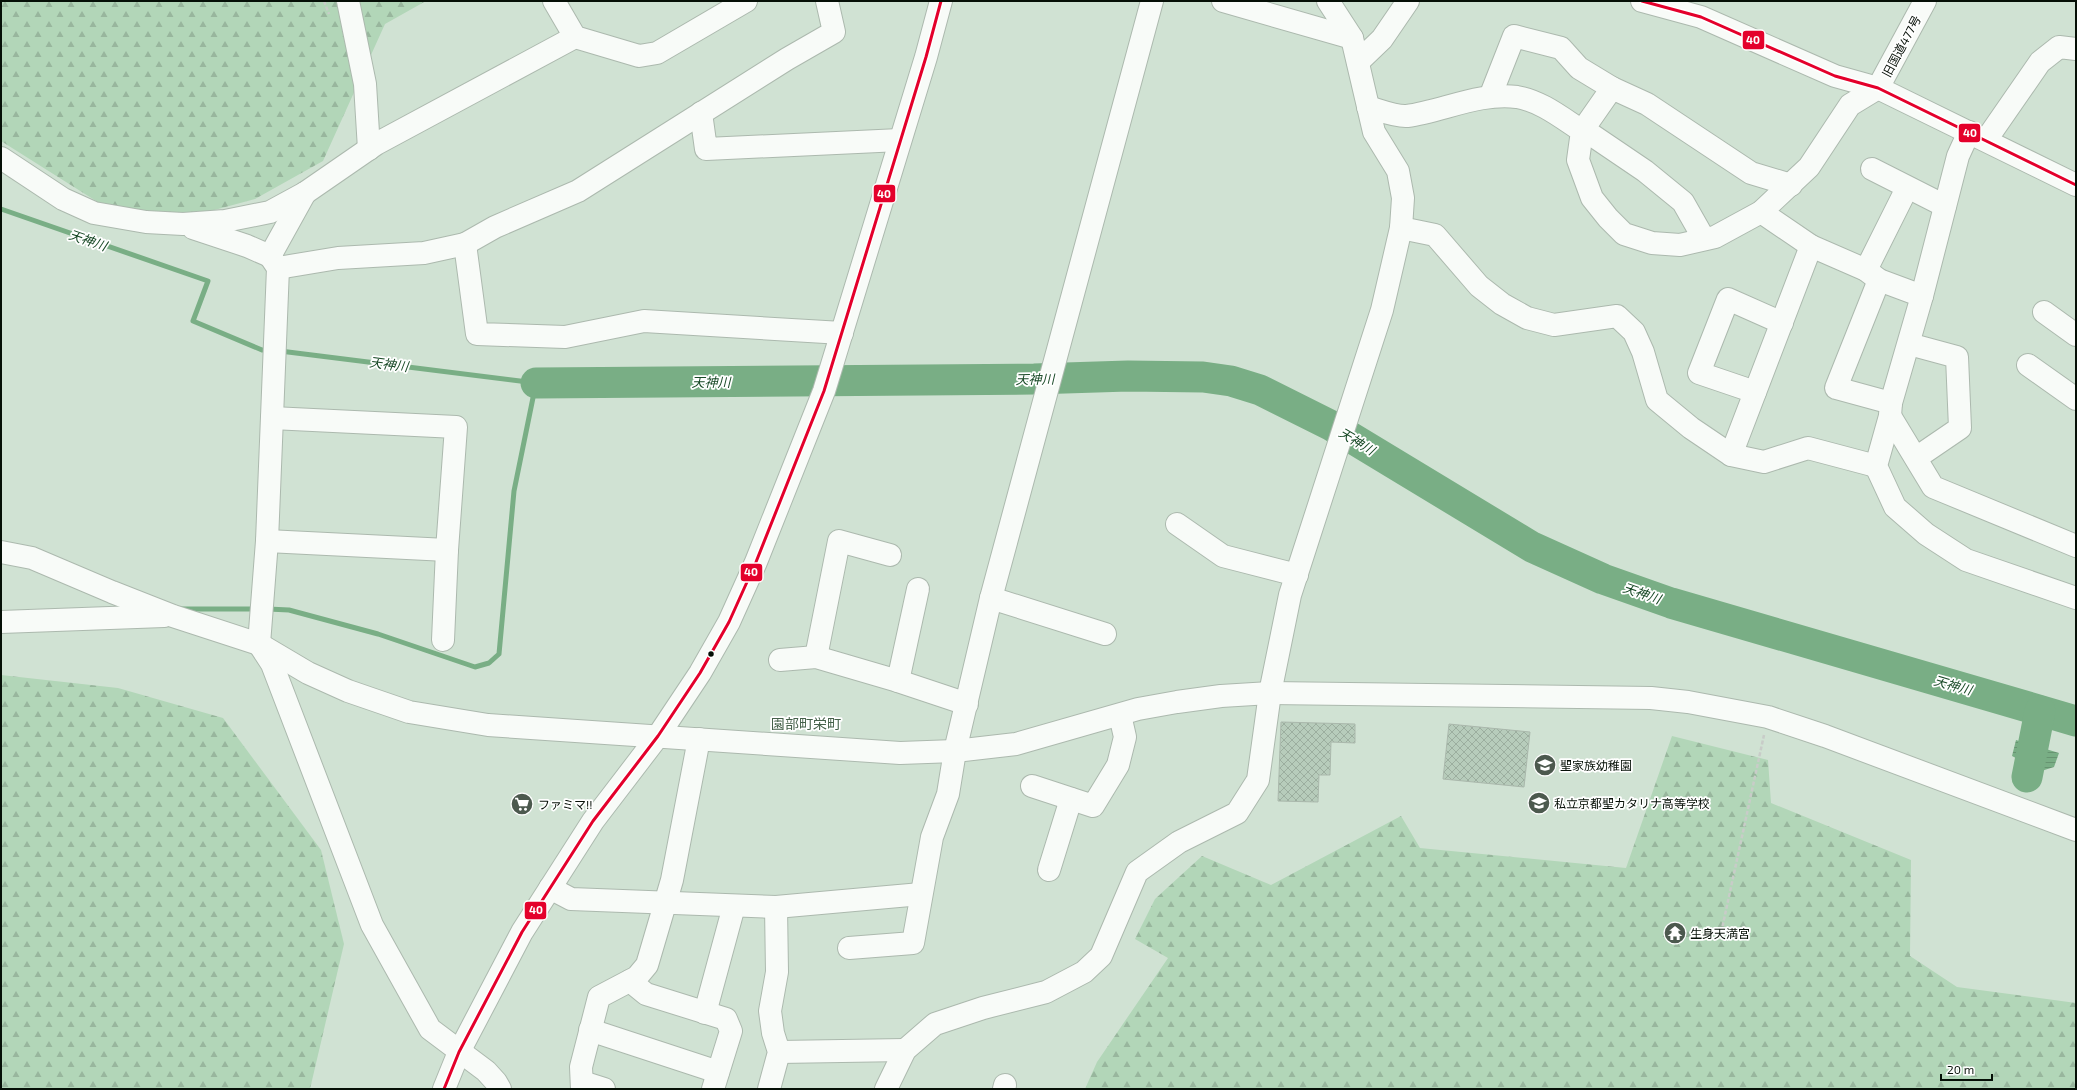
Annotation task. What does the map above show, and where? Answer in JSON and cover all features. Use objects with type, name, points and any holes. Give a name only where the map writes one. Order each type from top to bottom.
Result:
[{"type":"street","points":[[348,1],[365,84],[369,149]]},
{"type":"street","points":[[554,1],[575,36],[639,56],[657,53],[746,1]]},
{"type":"street","points":[[183,224],[247,246],[274,262],[424,253],[465,244],[495,227],[578,191],[701,112],[834,32],[827,1]]},
{"type":"street","points":[[444,1089],[459,1052],[522,932],[594,821],[658,736],[700,673],[729,622],[756,562],[824,391],[941,1]]},
{"type":"street","points":[[849,948],[913,943],[932,837],[948,794],[991,598],[1049,378],[1152,1]]},
{"type":"street","points":[[1223,1],[1352,38]]},
{"type":"street","points":[[886,1089],[905,1050],[935,1024],[983,1008],[1046,992],[1084,972],[1101,956],[1137,872],[1179,842],[1238,813],[1258,780],[1270,693],[1290,595],[1382,310],[1401,228],[1403,198],[1398,171],[1374,132],[1352,38],[1328,1]]},
{"type":"street","points":[[1358,62],[1382,39],[1408,1]]},
{"type":"street","points":[[1642,1],[1706,9],[1834,76],[1878,88]]},
{"type":"street","name":"旧国道477号","points":[[1925,1],[1878,88],[2076,185]]},
{"type":"street","points":[[1,158],[63,198],[94,213],[146,222],[183,224],[225,221],[270,212],[305,193],[369,149],[575,36]]},
{"type":"street","points":[[1490,97],[1514,36],[1561,48],[1580,68],[1612,88],[1647,104],[1751,173],[1791,185]]},
{"type":"street","points":[[2076,49],[2059,47],[2040,62],[1978,136],[1958,156],[1876,466],[1896,507],[1926,534],[1966,560],[2076,598]]},
{"type":"street","points":[[1612,88],[1582,130],[1578,160],[1592,198],[1624,234],[1652,243],[1680,245],[1715,237],[1761,212],[1809,167],[1850,105],[1878,88]]},
{"type":"street","points":[[1368,107],[1405,116],[1490,97],[1518,98],[1535,103],[1553,112],[1645,171],[1682,202],[1704,239]]},
{"type":"street","points":[[701,112],[706,149],[900,140]]},
{"type":"street","points":[[1872,169],[1945,206]]},
{"type":"street","points":[[1907,188],[1873,275],[1836,388],[1890,409],[1916,458],[1934,487],[2076,546]]},
{"type":"street","points":[[305,193],[274,262],[276,339],[268,541],[259,644],[272,664],[372,925],[430,1029],[486,1071],[500,1089]]},
{"type":"street","points":[[1761,212],[1811,246],[1922,296]]},
{"type":"street","points":[[1401,228],[1435,235],[1480,286],[1502,304],[1527,318],[1554,325],[1617,316],[1634,332],[1643,352],[1657,400],[1691,428],[1731,455],[1764,462],[1808,448],[1876,466]]},
{"type":"street","points":[[465,244],[477,334],[565,337],[644,321],[842,333]]},
{"type":"street","points":[[1731,455],[1811,246]]},
{"type":"street","points":[[1755,392],[1699,372],[1728,299],[1782,323]]},
{"type":"street","points":[[2044,312],[2076,335]]},
{"type":"street","points":[[1908,344],[1957,357],[1960,428],[1916,458]]},
{"type":"street","points":[[2028,365],[2076,399]]},
{"type":"street","points":[[272,418],[456,427],[447,550],[443,640]]},
{"type":"street","points":[[1177,524],[1223,556],[1296,575]]},
{"type":"street","points":[[268,541],[447,550]]},
{"type":"street","points":[[816,658],[839,541],[890,555]]},
{"type":"street","points":[[1,552],[32,558],[112,592],[174,616],[259,644],[308,673],[348,691],[409,712],[488,725],[900,753],[956,752],[1016,744],[1120,715],[1177,702],[1221,696],[1270,693],[1651,698],[1688,702],[1768,717],[1825,736],[2076,830]]},
{"type":"street","points":[[898,681],[918,589]]},
{"type":"street","points":[[991,598],[1105,634]]},
{"type":"street","points":[[1,622],[174,616]]},
{"type":"street","points":[[780,660],[816,658],[898,681],[967,704]]},
{"type":"street","points":[[1032,786],[1093,806],[1118,765],[1125,737],[1120,715]]},
{"type":"street","points":[[604,1089],[582,1086],[581,1067],[590,1030],[599,997],[637,977],[647,966],[672,880],[699,739]]},
{"type":"street","points":[[1048,870],[1071,799]]},
{"type":"street","points":[[550,888],[571,899],[664,904],[776,907],[922,894]]},
{"type":"street","points":[[705,1013],[734,906]]},
{"type":"street","points":[[769,1089],[779,1052],[773,1033],[770,1011],[777,972],[776,907]]},
{"type":"street","points":[[590,1030],[715,1081],[731,1031],[726,1019],[646,994],[630,980]]},
{"type":"street","points":[[779,1052],[905,1050]]},
{"type":"path","points":[[1720,938],[1768,717]]},
{"type":"green space","points":[[1,1],[426,1],[385,24],[323,161],[255,199],[207,212],[129,213],[104,206],[1,141]]},
{"type":"green space","points":[[1,675],[118,688],[223,718],[321,850],[344,944],[310,1089],[1,1089]]},
{"type":"green space","points":[[1672,736],[1768,760],[1771,803],[1911,860],[1910,956],[1957,987],[2076,1003],[2076,1089],[1085,1089],[1097,1062],[1168,958],[1135,939],[1155,899],[1202,856],[1271,885],[1401,816],[1420,848],[1626,868]]},
{"type":"shaded area","points":[[2016,740],[2059,753],[2054,767],[2038,772],[2035,780],[2022,776],[2024,769],[2018,759],[2012,756]]},
{"type":"building","points":[[1281,722],[1355,724],[1355,743],[1331,742],[1330,775],[1319,775],[1318,802],[1278,801]]},
{"type":"building","points":[[1449,724],[1530,732],[1524,787],[1443,779]]},
{"type":"waterway","name":"天神川","points":[[1,209],[208,281],[193,321],[262,350],[270,350]]},
{"type":"waterway","points":[[268,609],[289,610],[378,634],[475,667],[489,663],[499,654],[514,491],[536,383],[280,351]]},
{"type":"waterway","name":"天神川","points":[[536,383],[1034,379],[1128,376],[1203,377],[1231,381],[1260,390],[1332,426],[1532,547],[1603,579],[1671,603],[2076,721]]},
{"type":"waterway","points":[[180,609],[258,609]]},
{"type":"waterway","points":[[2027,777],[2040,711]]},
{"type":"transit line","name":"40","points":[[444,1089],[459,1052],[522,932],[593,821],[658,736],[700,673],[729,622],[756,562],[824,391],[926,57],[941,1]]},
{"type":"transit line","name":"40","points":[[1642,1],[1701,17],[1835,76],[1878,88],[2076,185]]},
{"type":"place","name":"聖家族幼稚園","points":[[1545,765]]},
{"type":"place","name":"私立京都聖カタリナ高等学校","points":[[1539,803]]},
{"type":"place","name":"ファミマ!!","points":[[522,804]]},
{"type":"place","name":"生身天満宮","points":[[1675,933]]},
{"type":"district","name":"園部町栄町","points":[[806,723]]}]
